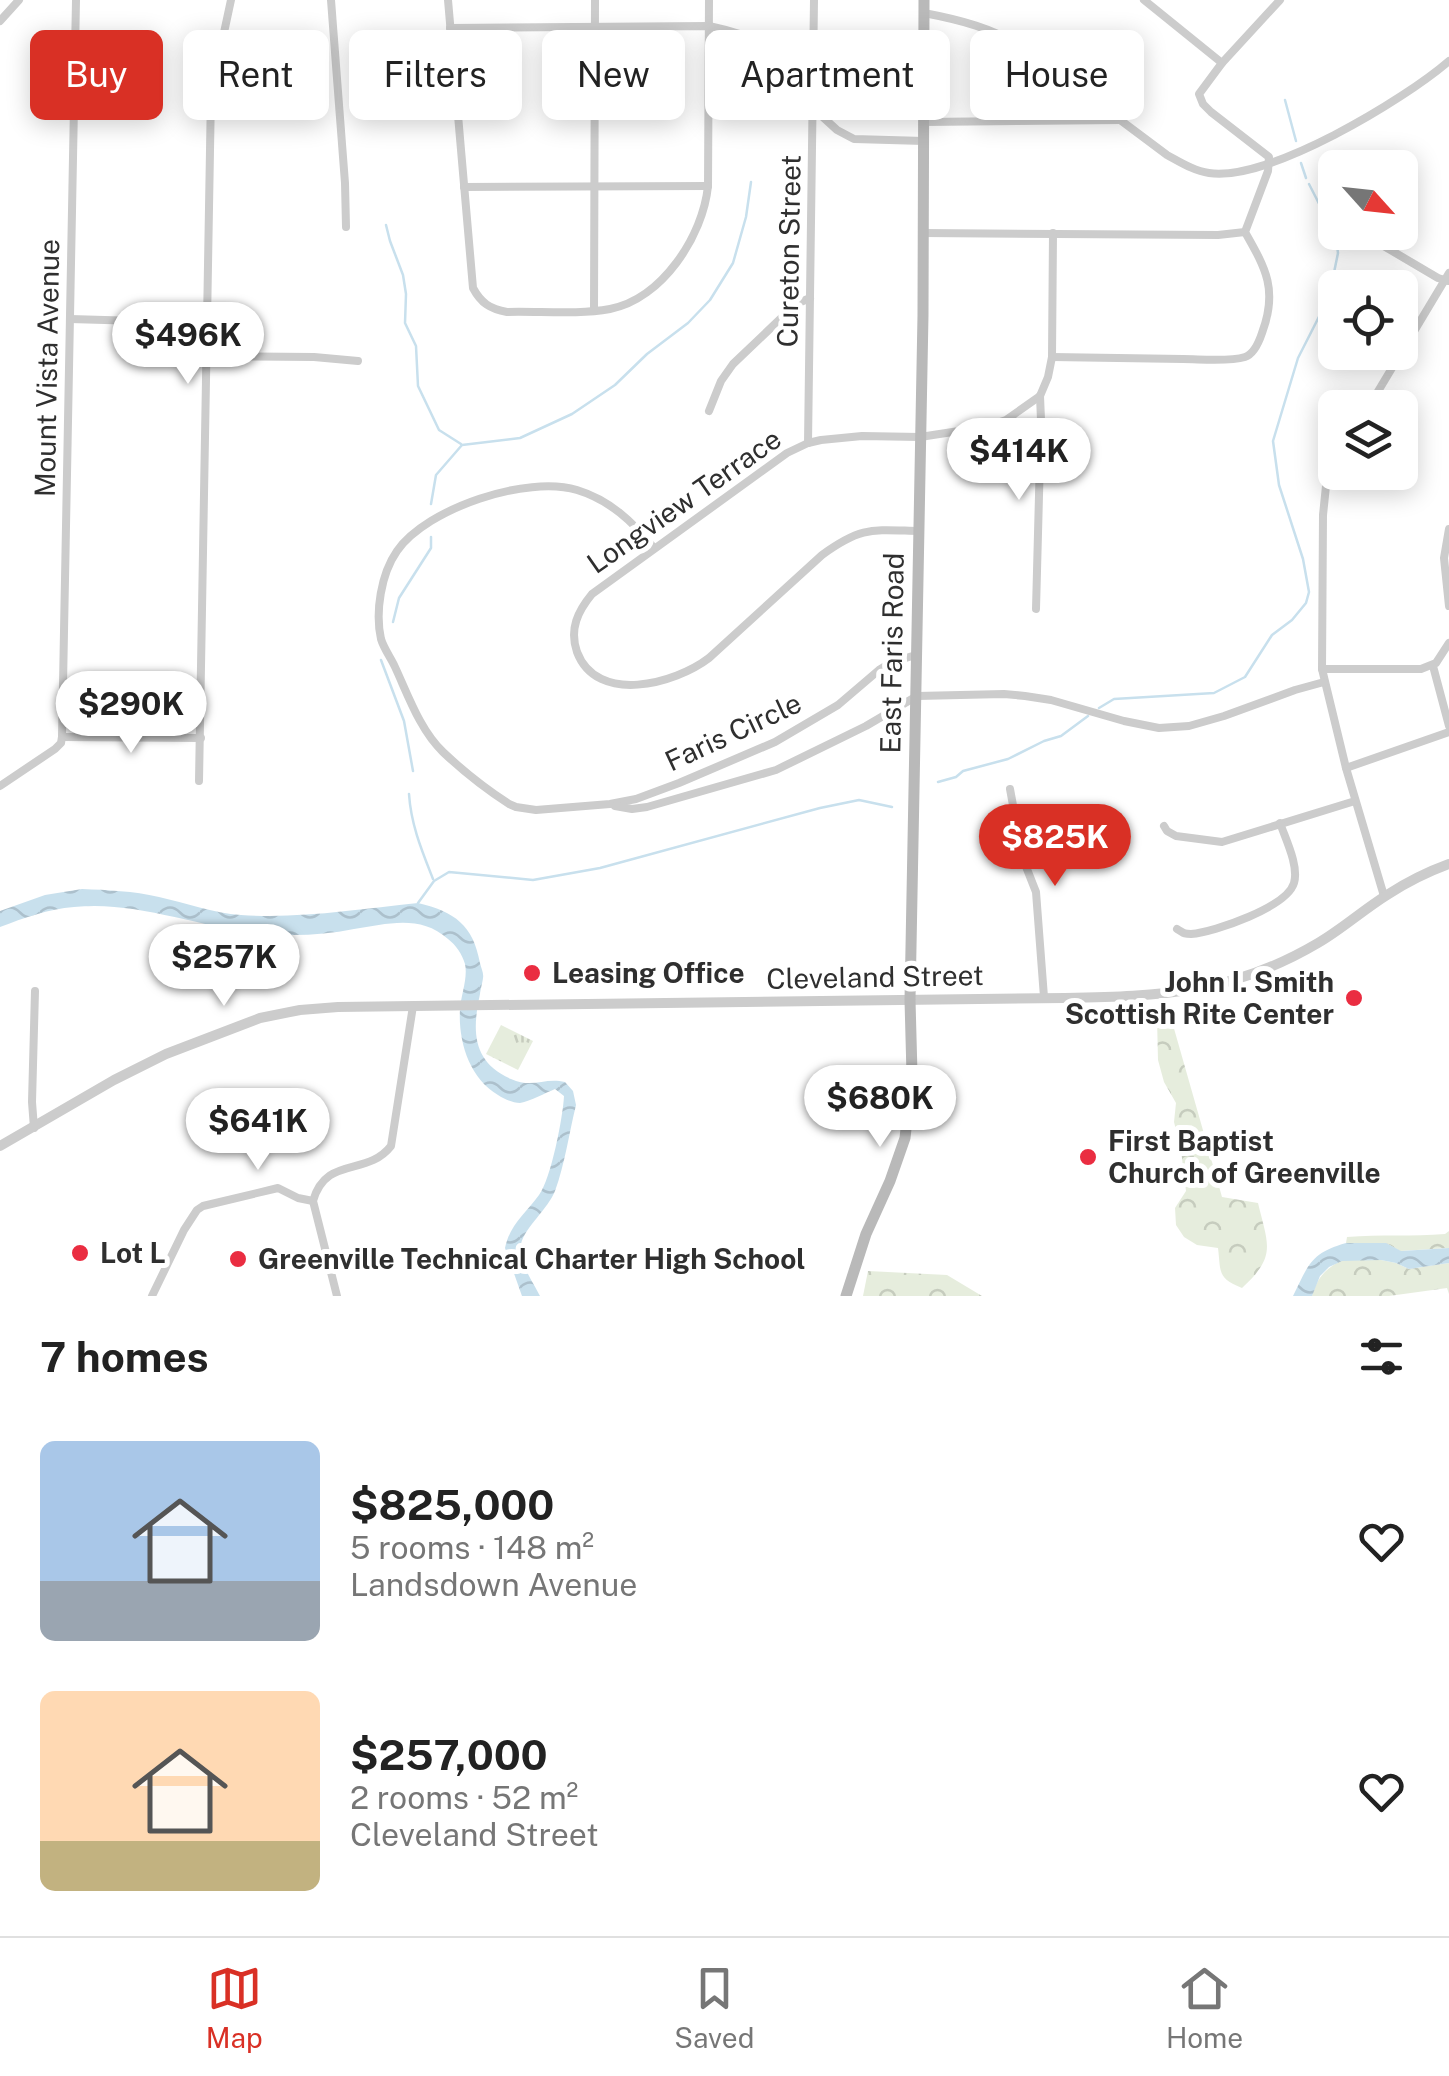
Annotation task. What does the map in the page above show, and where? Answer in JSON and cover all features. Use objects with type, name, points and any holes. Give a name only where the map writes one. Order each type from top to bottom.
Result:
[{"type":"main road","name":"East Faris Road","points":[[846,1296],[905,1138],[912,1074],[924,6]]},
{"type":"street","points":[[0,21],[19,0]]},
{"type":"street","name":"Mount Vista Avenue","points":[[62,737],[76,0]]},
{"type":"street","points":[[199,781],[211,93],[231,0]]},
{"type":"street","points":[[331,0],[346,227]]},
{"type":"street","points":[[448,0],[473,288],[485,304],[507,312],[594,310],[623,305],[656,285],[687,246],[707,201],[709,0]]},
{"type":"street","points":[[594,0],[594,310]]},
{"type":"street","name":"Cureton Street","points":[[814,0],[814,30]]},
{"type":"street","points":[[1144,0],[1222,63]]},
{"type":"street","points":[[1052,357],[1208,359],[1250,354],[1270,308],[1270,289],[1267,272],[1246,232],[1270,164],[1269,157],[1200,99],[1201,90],[1222,63],[1280,0]]},
{"type":"street","points":[[924,6],[990,30]]},
{"type":"street","points":[[450,28],[709,26],[730,30]]},
{"type":"street","points":[[923,122],[1121,120],[1168,155],[1204,172],[1239,173],[1270,164],[1324,139],[1392,102],[1449,61]]},
{"type":"street","name":"Cureton Street","points":[[808,443],[814,120]]},
{"type":"street","points":[[827,120],[854,139],[924,140]]},
{"type":"street","points":[[464,187],[708,186]]},
{"type":"street","points":[[924,233],[1246,232]]},
{"type":"street","points":[[1036,609],[1040,396],[1052,357],[1053,233]]},
{"type":"street","points":[[1390,250],[1438,278],[1448,278]]},
{"type":"street","points":[[1379,390],[1448,278]]},
{"type":"street","points":[[709,410],[725,373],[796,304],[810,298]]},
{"type":"street","points":[[70,319],[208,323]]},
{"type":"street","points":[[207,356],[314,356],[358,361]]},
{"type":"street","name":"Longview Terrace","points":[[920,531],[876,530],[841,541],[690,671],[656,682],[606,681],[590,672],[575,647],[576,617],[592,594],[770,464],[808,443],[862,436],[920,436],[986,427],[1001,423],[1040,396]]},
{"type":"street","name":"Faris Circle","points":[[654,548],[628,518],[597,498],[563,487],[508,491],[468,504],[424,526],[397,551],[383,584],[382,640],[414,708],[440,750],[516,808],[610,804],[679,783],[775,742],[838,705],[879,670],[916,655]]},
{"type":"street","points":[[1326,490],[1324,682],[1384,896]]},
{"type":"street","points":[[1449,529],[1444,558],[1449,606]]},
{"type":"street","points":[[1322,668],[1433,666],[1449,643]]},
{"type":"street","points":[[1346,768],[1449,729],[1433,666]]},
{"type":"street","points":[[917,696],[1026,696],[1159,728],[1189,726],[1324,682]]},
{"type":"street","name":"Faris Circle","points":[[610,804],[646,808],[776,770],[917,696]]},
{"type":"street","points":[[0,786],[56,749],[62,737],[201,738]]},
{"type":"street","points":[[1010,789],[1024,860],[1038,902],[1044,997]]},
{"type":"street","points":[[1164,826],[1176,836],[1216,842],[1355,801]]},
{"type":"street","points":[[1177,929],[1195,934],[1238,921],[1276,904],[1288,894],[1294,876],[1280,823]]},
{"type":"street","name":"Cleveland Street","points":[[0,1146],[140,1066],[260,1018],[300,1010],[1173,994],[1216,986],[1286,961],[1321,942],[1384,896],[1449,864]]},
{"type":"street","points":[[34,1128],[35,991]]},
{"type":"street","points":[[337,1296],[313,1201],[328,1175],[378,1159],[392,1146],[413,1006]]},
{"type":"street","points":[[152,1296],[190,1219],[203,1206],[278,1188],[313,1201]]},
{"type":"green space","points":[[1171,1005],[1171,1018],[1222,1197],[1258,1203],[1262,1217],[1267,1240],[1265,1258],[1242,1288],[1222,1273],[1218,1248],[1197,1245],[1184,1237],[1176,1225],[1175,1208],[1186,1191],[1174,1122],[1176,1103],[1158,1060],[1157,1018],[1160,1006]]},
{"type":"green space","points":[[501,1025],[533,1041],[518,1070],[486,1054]]},
{"type":"green space","points":[[1449,1231],[1449,1248],[1400,1251],[1386,1243],[1346,1243],[1347,1237],[1433,1235]]},
{"type":"green space","points":[[1342,1260],[1381,1260],[1409,1269],[1449,1263],[1449,1294],[1447,1288],[1389,1296],[1312,1296],[1322,1275]]},
{"type":"green space","points":[[868,1271],[947,1275],[982,1296],[863,1296]]},
{"type":"water","points":[[82,889],[140,893],[210,910],[263,916],[418,903],[460,922],[473,939],[483,974],[476,1020],[482,1054],[498,1072],[519,1082],[565,1082],[573,1091],[576,1105],[555,1191],[521,1244],[523,1264],[540,1296],[522,1296],[505,1248],[515,1225],[539,1195],[548,1176],[564,1096],[555,1089],[529,1101],[514,1102],[498,1095],[480,1079],[467,1058],[461,1034],[465,964],[451,941],[437,931],[415,924],[391,923],[316,934],[266,934],[101,906],[55,910],[0,927],[0,911],[45,895]]},
{"type":"water","points":[[1346,1243],[1386,1243],[1401,1251],[1449,1248],[1449,1263],[1409,1269],[1381,1260],[1342,1261],[1320,1276],[1312,1296],[1293,1296],[1317,1256]]},
{"type":"waterway","points":[[1285,100],[1296,141]]},
{"type":"waterway","points":[[1301,163],[1306,178]]},
{"type":"waterway","points":[[431,504],[436,475],[462,445],[520,438],[572,414],[615,385],[688,323],[710,300],[733,263],[751,182]]},
{"type":"waterway","points":[[1099,708],[1114,699],[1214,693],[1245,677],[1272,635],[1306,603],[1309,592],[1303,559],[1279,485],[1273,441],[1298,358],[1329,297],[1338,253],[1336,237],[1309,184]]},
{"type":"waterway","points":[[386,225],[403,275],[405,323],[416,346],[418,386],[439,430],[461,444]]},
{"type":"waterway","points":[[393,622],[399,598],[431,548],[431,537]]},
{"type":"waterway","points":[[381,660],[404,721],[413,771]]},
{"type":"waterway","points":[[938,782],[1061,736],[1088,716]]},
{"type":"waterway","points":[[409,794],[415,827],[433,879]]},
{"type":"waterway","points":[[418,903],[434,881],[449,872],[533,880],[600,868],[859,800],[892,807]]},
{"type":"place","name":"Leasing Office","points":[[532,973]]},
{"type":"place","name":"John I. Smith Scottish Rite Center","points":[[1354,998]]},
{"type":"place","name":"First Baptist Church of Greenville","points":[[1088,1157]]},
{"type":"place","name":"Lot L","points":[[80,1253]]},
{"type":"place","name":"Greenville Technical Charter High School","points":[[238,1259]]}]
